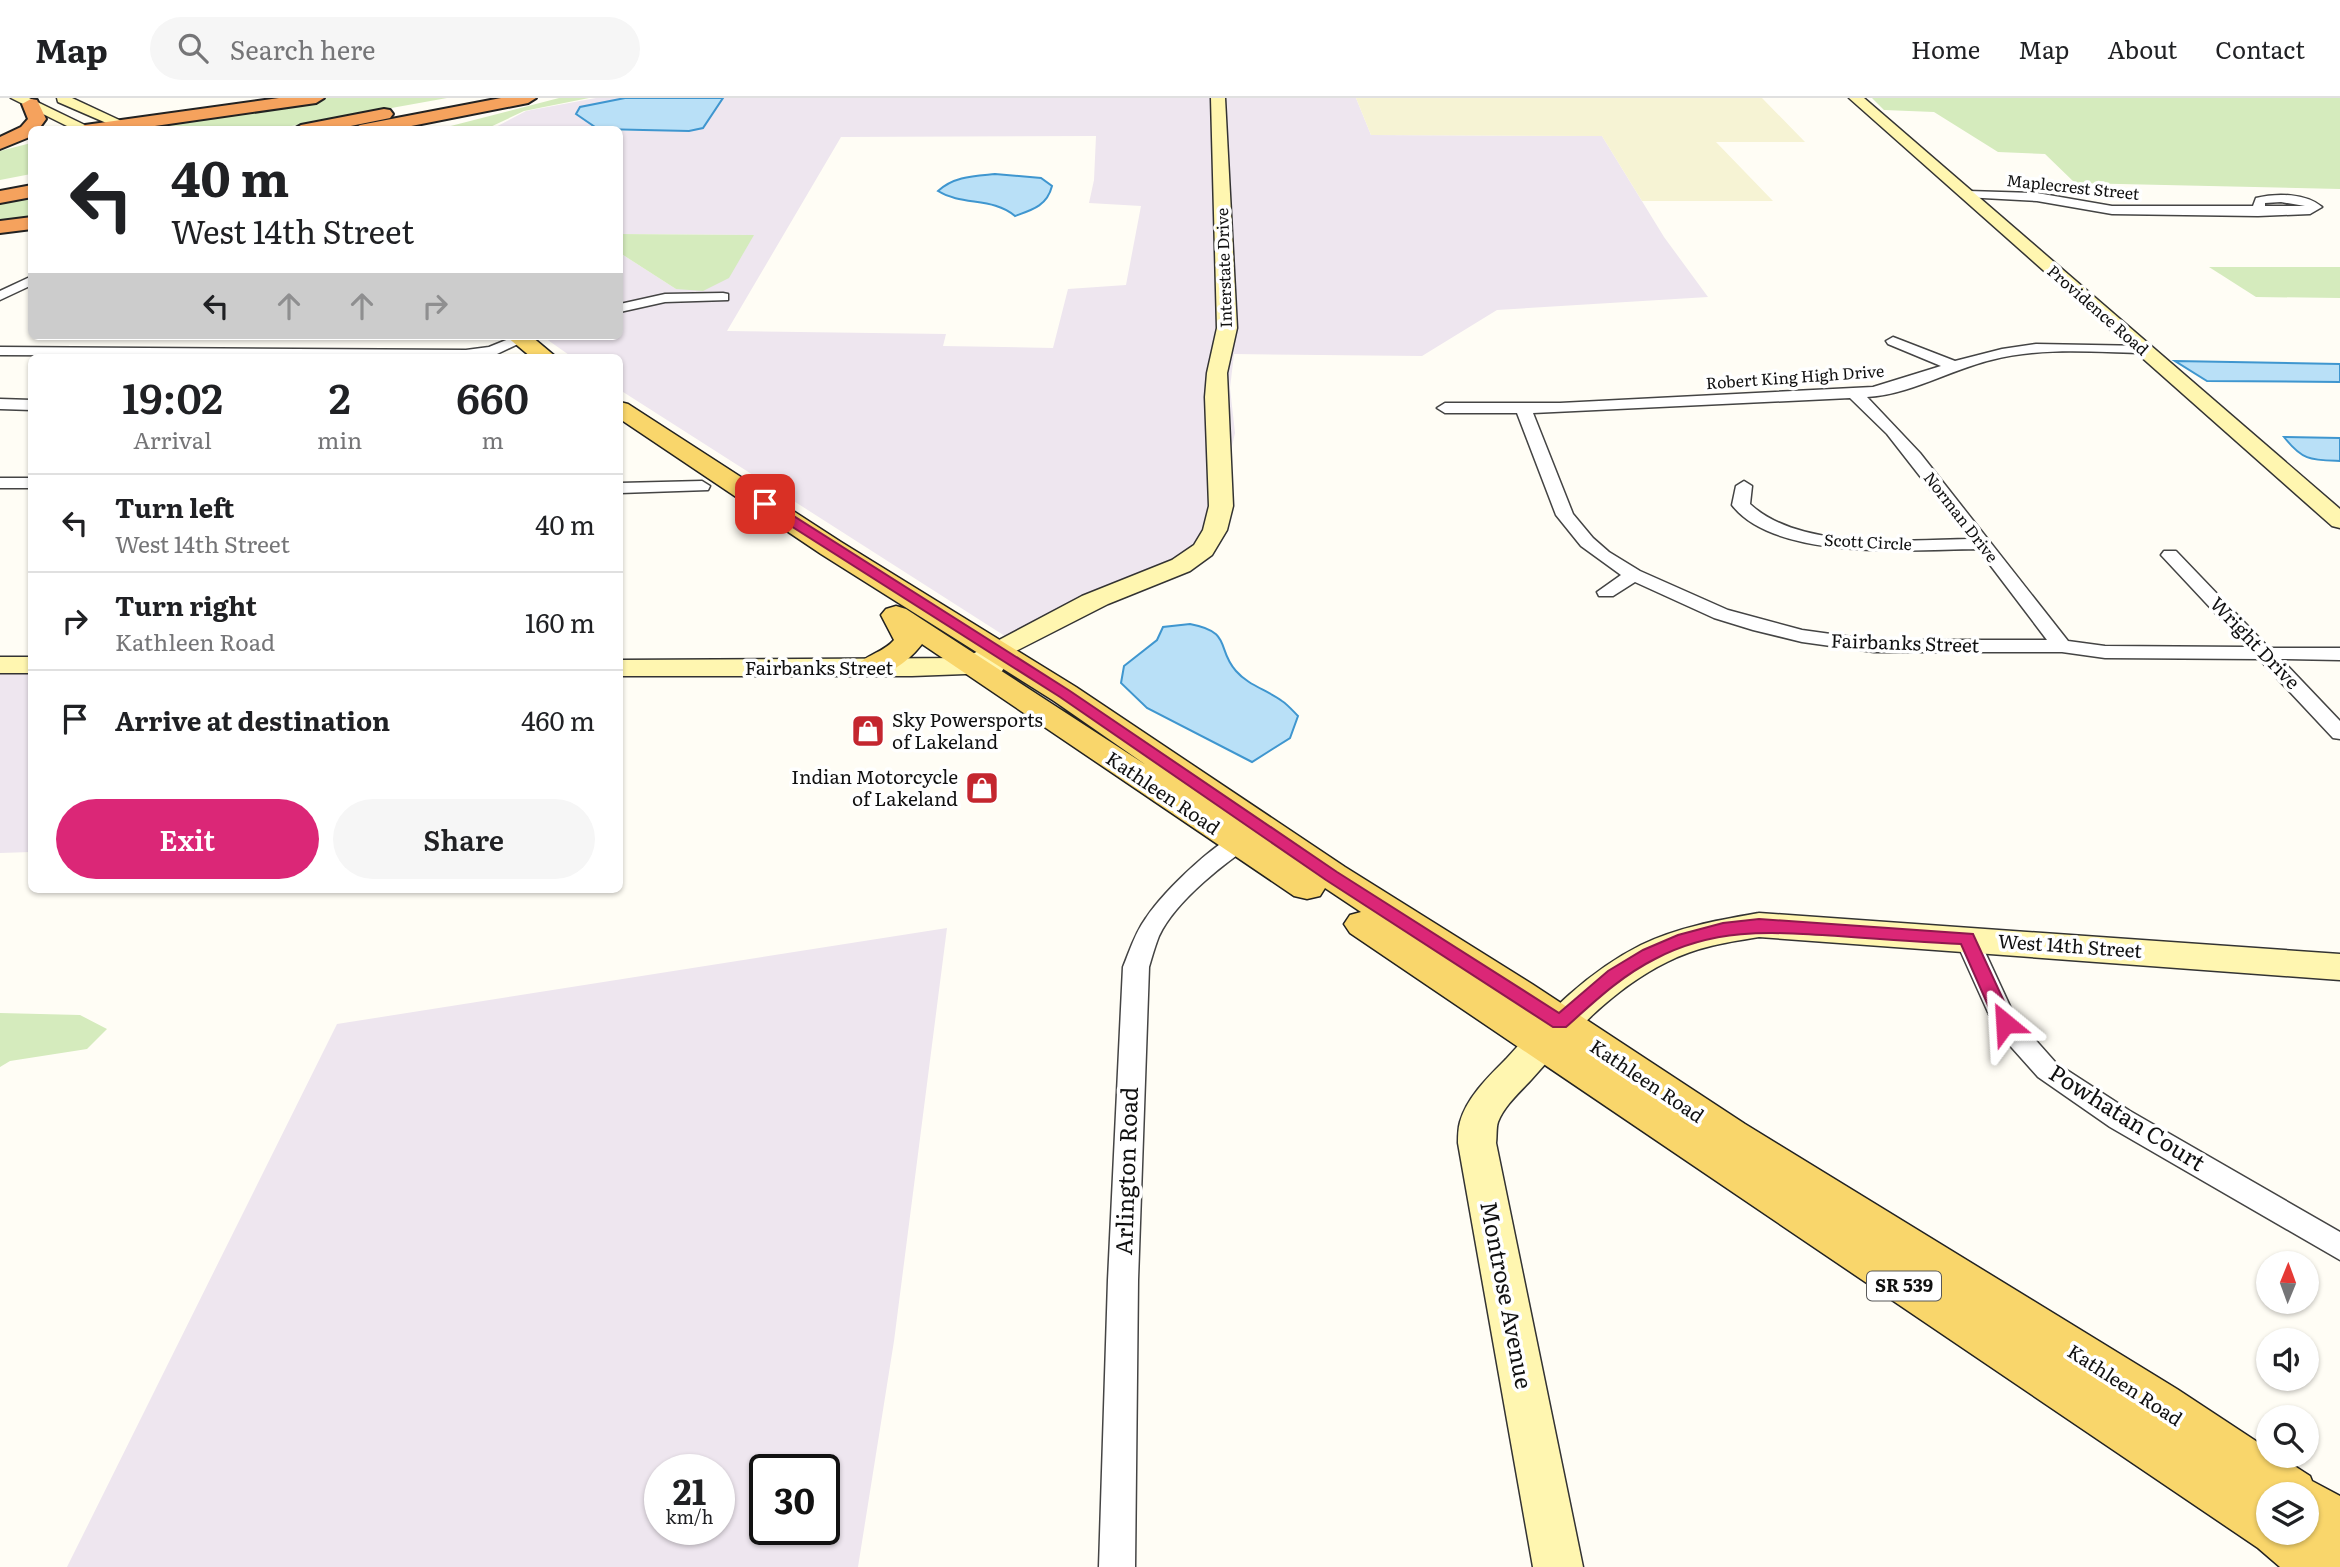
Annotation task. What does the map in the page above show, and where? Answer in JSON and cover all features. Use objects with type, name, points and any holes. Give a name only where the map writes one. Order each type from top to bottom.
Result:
[{"type":"highway","points":[[134,126],[316,98]]},
{"type":"highway","points":[[322,126],[469,98]]},
{"type":"highway","points":[[383,126],[536,99]]},
{"type":"highway","points":[[446,126],[536,99]]},
{"type":"highway","points":[[25,101],[37,119],[34,126]]},
{"type":"highway","points":[[0,146],[28,130]]},
{"type":"highway","points":[[0,146],[28,142]]},
{"type":"highway","points":[[0,185],[28,181]]},
{"type":"highway","points":[[0,197],[28,192]]},
{"type":"highway","points":[[0,227],[28,224]]},
{"type":"main road","points":[[513,342],[539,354]]},
{"type":"main road","name":"Kathleen Road","points":[[623,411],[831,548],[1250,835]]},
{"type":"main road","name":"Kathleen Road","points":[[623,432],[896,615],[995,659],[1250,835],[1551,1032],[2256,1519]]},
{"type":"main road","points":[[870,668],[905,649],[909,641],[896,615]]},
{"type":"main road","name":"Kathleen Road","points":[[1551,1032],[1730,1136],[2159,1406],[2273,1482]]},
{"type":"main road","points":[[2319,1513],[2340,1527]]},
{"type":"main road","points":[[2295,1545],[2327,1567]]},
{"type":"street","points":[[61,98],[126,126]]},
{"type":"street","name":"Interstate Drive","points":[[995,659],[1017,641],[1104,596],[1160,576],[1205,548],[1219,519],[1221,506],[1217,373],[1227,328],[1218,98]]},
{"type":"street","name":"Providence Road","points":[[1856,98],[2340,521]]},
{"type":"street","points":[[25,101],[79,126]]},
{"type":"street","name":"Maplecrest Street","points":[[1968,195],[2037,197],[2112,210],[2258,212]]},
{"type":"street","points":[[0,297],[28,282]]},
{"type":"street","points":[[0,297],[28,299]]},
{"type":"street","points":[[623,307],[665,298],[723,297]]},
{"type":"street","points":[[1893,341],[1954,366]]},
{"type":"street","points":[[0,351],[466,354],[513,342]]},
{"type":"street","name":"Robert King High Drive","points":[[1445,408],[1522,408],[1854,393],[1908,384],[1954,366],[2004,352],[2029,349],[2142,349]]},
{"type":"street","name":"Norman Drive","points":[[1854,393],[1893,431],[2062,646]]},
{"type":"street","points":[[0,404],[28,405]]},
{"type":"street","name":"Fairbanks Street","points":[[1522,408],[1564,515],[1575,531],[1603,556],[1634,575],[1721,614],[1802,636],[1874,646],[2062,646],[2105,652],[2260,648],[2340,642]]},
{"type":"street","points":[[0,483],[28,483]]},
{"type":"street","points":[[623,488],[702,486]]},
{"type":"street","name":"Scott Circle","points":[[1744,486],[1741,505],[1745,511],[1777,528],[1803,537],[1849,544],[1983,544]]},
{"type":"street","name":"Wright Drive","points":[[2170,555],[2340,733]]},
{"type":"street","points":[[1606,592],[1634,575]]},
{"type":"street","name":"Fairbanks Street","points":[[2260,648],[2340,654]]},
{"type":"street","name":"Fairbanks Street","points":[[623,668],[870,668],[995,659]]},
{"type":"street","points":[[0,665],[28,665]]},
{"type":"street","name":"Arlington Road","points":[[1116,1567],[1123,1280],[1136,967],[1148,935],[1156,923],[1199,875],[1250,835]]},
{"type":"street","name":"West 14th Street","points":[[1551,1032],[1614,976],[1649,955],[1684,939],[1723,929],[1759,925],[2340,967]]},
{"type":"street","name":"Powhatan Court","points":[[1967,939],[2005,1023],[2047,1070],[2120,1119],[2340,1247]]},
{"type":"street","name":"Montrose Avenue","points":[[1551,1032],[1480,1118],[1477,1143],[1558,1567]]},
{"type":"shaded area","points":[[596,98],[625,98],[580,107],[576,114],[594,126],[498,126],[526,111]]},
{"type":"shaded area","points":[[723,98],[1214,98],[1221,328],[1214,506],[1198,546],[1173,564],[1008,638],[623,392],[623,354],[568,354],[548,340],[623,340],[623,310],[651,302],[727,300],[730,295],[682,294],[648,298],[623,305],[623,255],[676,289],[754,235],[623,234],[623,131],[689,131],[703,128]],"holes":[[[1096,136],[1094,180],[1089,203],[1141,206],[1126,285],[1068,289],[1053,348],[943,346],[946,334],[727,331],[841,137]]]},
{"type":"shaded area","points":[[1222,98],[1356,98],[1371,135],[1602,136],[1664,237],[1708,297],[1497,310],[1422,356],[1234,354],[1230,388],[1235,433],[1226,472]]},
{"type":"shaded area","points":[[1356,98],[1762,98],[1805,142],[1716,142],[1773,201],[1642,201],[1602,136],[1371,135]]},
{"type":"shaded area","points":[[0,671],[28,671],[28,852],[0,853]]},
{"type":"shaded area","points":[[947,928],[894,1341],[858,1567],[67,1567],[337,1024]]},
{"type":"green space","points":[[325,98],[447,98],[292,126],[136,124]]},
{"type":"green space","points":[[559,98],[589,98],[524,111],[492,126],[451,126]]},
{"type":"green space","points":[[1872,98],[2340,98],[2340,189],[2075,183],[2045,154],[1998,152],[1934,112],[1884,110]]},
{"type":"green space","points":[[28,144],[28,175],[0,180],[0,151]]},
{"type":"green space","points":[[28,195],[28,219],[0,224],[0,200]]},
{"type":"green space","points":[[623,234],[754,235],[729,278],[703,291],[676,289],[623,255]]},
{"type":"green space","points":[[2209,267],[2340,267],[2340,298],[2256,297]]},
{"type":"green space","points":[[0,1013],[80,1015],[107,1029],[87,1049],[10,1061],[0,1067]]},
{"type":"water","points":[[625,98],[723,98],[703,128],[689,131],[594,126],[576,114],[580,107]]},
{"type":"water","points":[[995,174],[1041,178],[1052,186],[1043,203],[1015,216],[997,206],[957,199],[938,191],[951,182],[972,176]]},
{"type":"water","points":[[2175,361],[2340,364],[2340,382],[2207,381]]},
{"type":"water","points":[[2284,437],[2340,438],[2340,461],[2308,458]]},
{"type":"water","points":[[1190,624],[1213,632],[1222,642],[1230,663],[1241,676],[1282,701],[1298,716],[1290,738],[1252,762],[1147,708],[1121,683],[1124,666],[1157,640],[1163,627]]},
{"type":"place","name":"Sky Powersports of Lakeland","points":[[868,731]]},
{"type":"place","name":"Indian Motorcycle of Lakeland","points":[[982,788]]},
{"type":"route","points":[[765,504],[1065,694],[1332,876],[1560,1022],[1614,976],[1649,955],[1684,939],[1723,929],[1759,925],[1967,939],[2005,1023]]}]
